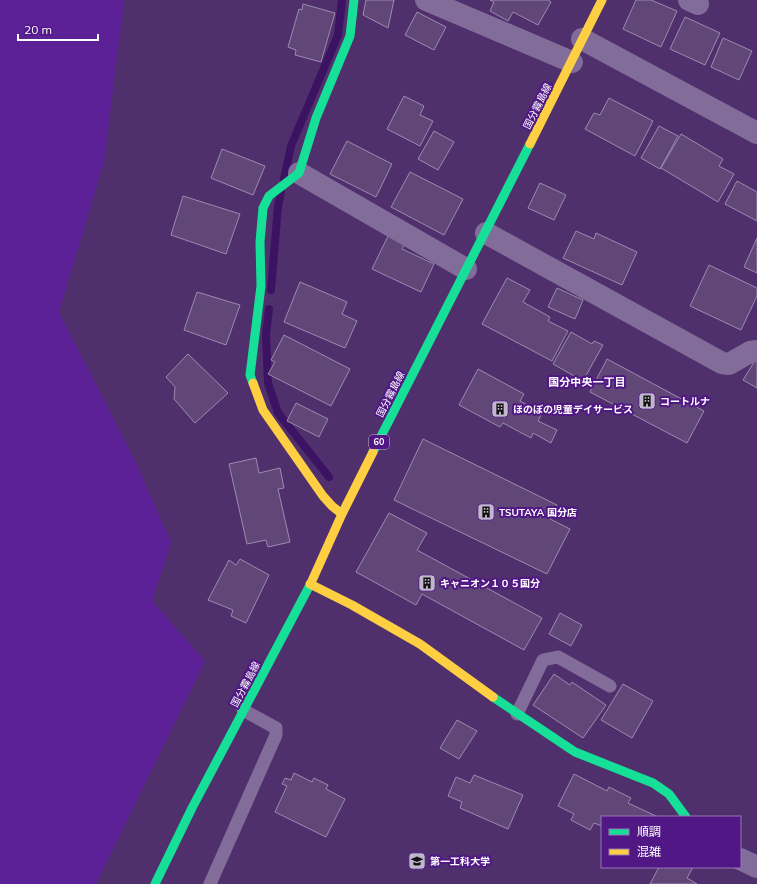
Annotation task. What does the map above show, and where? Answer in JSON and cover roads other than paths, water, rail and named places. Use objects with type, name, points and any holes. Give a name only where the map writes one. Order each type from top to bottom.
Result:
[{"type":"street","points":[[342,514],[323,496],[263,410],[250,375],[261,286],[260,242],[263,208],[269,196],[297,174],[316,118],[350,36],[354,0]]},
{"type":"street","points":[[426,0],[572,62]]},
{"type":"street","name":"国分霧島線","points":[[155,884],[192,808],[310,584],[342,514],[466,269],[486,233],[602,0]]},
{"type":"street","points":[[582,39],[757,133]]},
{"type":"street","points":[[297,174],[466,269]]},
{"type":"street","points":[[486,233],[722,363],[729,364],[750,352],[757,351]]},
{"type":"street","points":[[310,584],[352,605],[420,644],[517,714],[575,752],[653,783],[669,794],[685,816]]},
{"type":"street","points":[[741,859],[757,867]]},
{"type":"lane","points":[[517,714],[543,660],[558,657],[610,686]]},
{"type":"lane","points":[[210,884],[276,735],[276,728],[243,710]]},
{"type":"waterway","points":[[284,179],[291,146],[338,35],[342,0]]},
{"type":"waterway","points":[[271,290],[278,206],[281,192]]},
{"type":"waterway","points":[[269,309],[266,335],[268,383],[278,413],[329,477]]},
{"type":"place","name":"コートルナ","points":[[647,401]]},
{"type":"place","name":"ほのぼの児童デイサービス","points":[[500,409]]},
{"type":"place","name":"TSUTAYA 国分店","points":[[486,512]]},
{"type":"place","name":"キャニオン１０５国分","points":[[427,583]]},
{"type":"place","name":"第一工科大学","points":[[417,861]]},
{"type":"district","name":"国分中央一丁目","points":[[587,382]]}]
